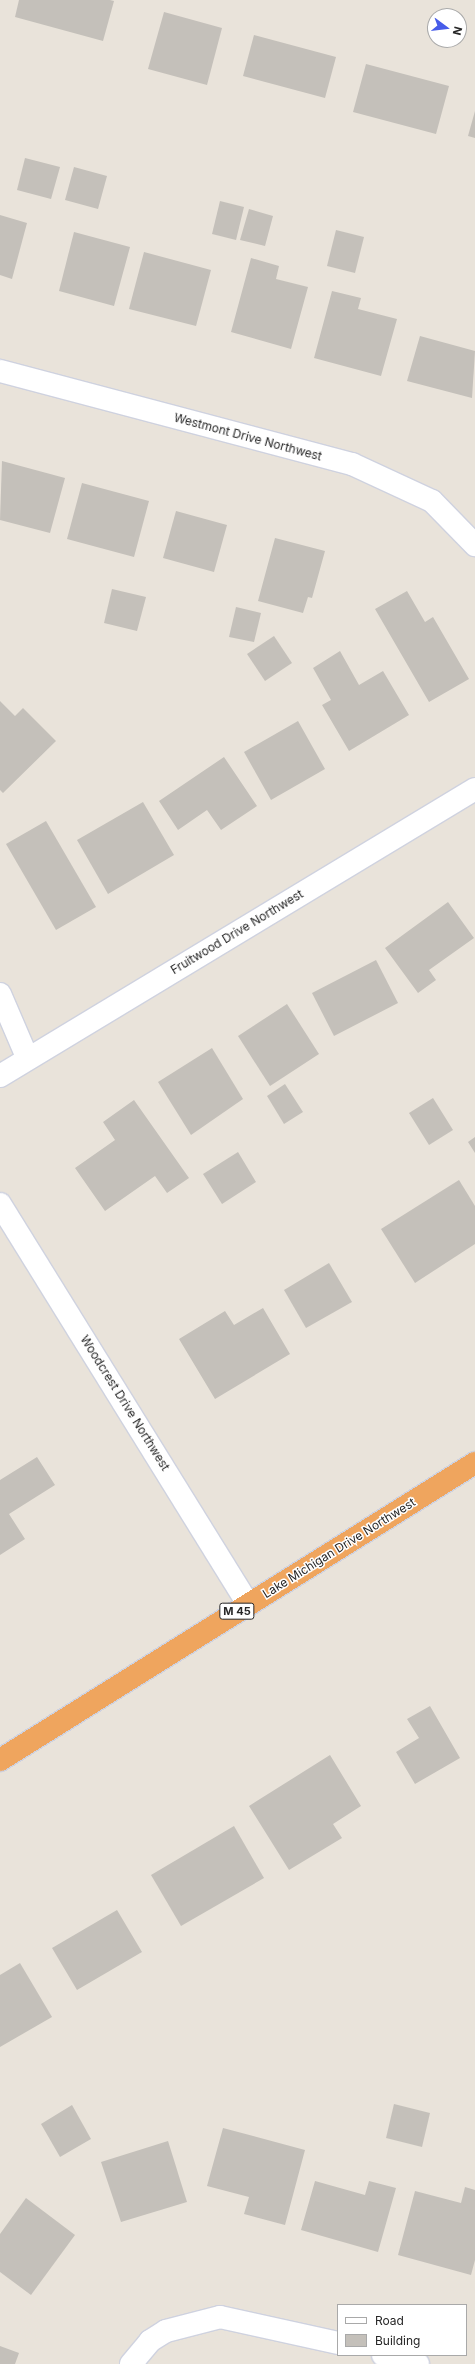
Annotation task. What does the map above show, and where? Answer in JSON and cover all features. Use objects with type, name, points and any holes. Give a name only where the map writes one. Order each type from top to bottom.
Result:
[{"type":"highway","name":"Lake Michigan Drive Northwest","points":[[0,1760],[475,1463]]},
{"type":"street","name":"Westmont Drive Northwest","points":[[0,371],[352,464],[432,501],[475,545]]},
{"type":"street","name":"Fruitwood Drive Northwest","points":[[0,1076],[27,1057],[475,789]]},
{"type":"street","points":[[0,994],[27,1057]]},
{"type":"street","name":"Woodcrest Drive Northwest","points":[[0,1204],[248,1604]]},
{"type":"street","points":[[131,2364],[150,2341],[166,2331],[220,2317],[337,2343]]},
{"type":"street","points":[[387,2356],[418,2364]]},
{"type":"building","points":[[19,0],[114,1],[103,41],[15,17]]},
{"type":"building","points":[[164,12],[222,28],[207,85],[148,69]]},
{"type":"building","points":[[254,35],[336,57],[325,98],[243,76]]},
{"type":"building","points":[[366,64],[449,86],[436,134],[353,112]]},
{"type":"building","points":[[475,111],[475,138],[468,136]]},
{"type":"building","points":[[25,158],[60,167],[51,199],[17,190]]},
{"type":"building","points":[[74,167],[107,176],[98,209],[65,200]]},
{"type":"building","points":[[220,201],[244,207],[236,240],[212,234]]},
{"type":"building","points":[[249,209],[273,216],[265,246],[240,240]]},
{"type":"building","points":[[0,215],[27,223],[12,279],[0,275]]},
{"type":"building","points":[[336,230],[364,237],[355,273],[327,266]]},
{"type":"building","points":[[74,232],[130,247],[114,306],[59,291]]},
{"type":"building","points":[[144,252],[211,270],[196,326],[129,309]]},
{"type":"building","points":[[251,258],[279,266],[276,279],[308,287],[291,349],[231,332]]},
{"type":"building","points":[[332,291],[361,298],[358,309],[397,319],[381,376],[314,358]]},
{"type":"building","points":[[420,336],[475,351],[472,398],[407,381]]},
{"type":"building","points":[[2,461],[65,478],[50,533],[0,520]]},
{"type":"building","points":[[82,483],[149,501],[134,557],[67,539]]},
{"type":"building","points":[[176,511],[227,525],[214,572],[163,558]]},
{"type":"building","points":[[275,538],[325,551],[312,598],[308,597],[303,613],[258,601]]},
{"type":"building","points":[[112,589],[146,597],[137,631],[104,623]]},
{"type":"building","points":[[407,591],[425,622],[433,617],[469,679],[429,702],[375,609]]},
{"type":"building","points":[[236,607],[261,613],[254,642],[229,637]]},
{"type":"building","points":[[274,636],[292,663],[265,681],[247,654]]},
{"type":"building","points":[[340,651],[359,685],[383,671],[409,715],[349,751],[322,705],[331,700],[313,668]]},
{"type":"building","points":[[0,701],[15,716],[23,708],[56,741],[3,793],[0,790]]},
{"type":"building","points":[[298,721],[325,769],[271,800],[244,752]]},
{"type":"building","points":[[224,757],[257,806],[221,830],[207,810],[178,830],[159,801]]},
{"type":"building","points":[[143,802],[174,855],[108,894],[77,840]]},
{"type":"building","points":[[46,821],[96,907],[56,930],[6,844]]},
{"type":"building","points":[[448,902],[474,938],[429,970],[436,980],[418,993],[385,948]]},
{"type":"building","points":[[376,960],[398,1003],[334,1036],[312,993]]},
{"type":"building","points":[[287,1004],[319,1054],[270,1086],[238,1036]]},
{"type":"building","points":[[212,1048],[243,1099],[191,1135],[158,1082]]},
{"type":"building","points":[[285,1084],[303,1112],[284,1124],[267,1096]]},
{"type":"building","points":[[433,1098],[453,1130],[429,1145],[409,1113]]},
{"type":"building","points":[[134,1100],[189,1178],[167,1193],[155,1176],[105,1211],[75,1168],[115,1140],[103,1122]]},
{"type":"building","points":[[475,1137],[475,1153],[468,1142]]},
{"type":"building","points":[[238,1152],[256,1182],[222,1204],[203,1174]]},
{"type":"building","points":[[459,1180],[475,1206],[475,1244],[415,1283],[381,1229]]},
{"type":"building","points":[[329,1263],[352,1302],[306,1328],[284,1290]]},
{"type":"building","points":[[263,1308],[290,1354],[215,1399],[179,1339],[225,1311],[234,1325]]},
{"type":"building","points":[[37,1457],[55,1485],[9,1514],[25,1539],[0,1555],[0,1480]]},
{"type":"building","points":[[430,1706],[460,1758],[415,1784],[396,1752],[419,1738],[407,1719]]},
{"type":"building","points":[[330,1755],[361,1806],[333,1824],[342,1838],[289,1870],[249,1806]]},
{"type":"building","points":[[234,1826],[264,1878],[181,1926],[151,1875]]},
{"type":"building","points":[[117,1910],[142,1952],[77,1990],[52,1948]]},
{"type":"building","points":[[20,1963],[52,2017],[0,2047],[0,1975]]},
{"type":"building","points":[[394,2104],[430,2113],[422,2147],[386,2138]]},
{"type":"building","points":[[72,2105],[91,2139],[60,2157],[41,2124]]},
{"type":"building","points":[[223,2128],[305,2150],[285,2225],[244,2214],[249,2197],[207,2186]]},
{"type":"building","points":[[168,2141],[187,2202],[121,2222],[101,2162]]},
{"type":"building","points":[[315,2181],[365,2195],[369,2181],[396,2188],[378,2252],[301,2230]]},
{"type":"building","points":[[465,2187],[475,2190],[475,2260],[471,2275],[398,2255],[415,2191],[461,2203]]},
{"type":"building","points":[[26,2198],[75,2235],[31,2295],[0,2272],[0,2234]]},
{"type":"building","points":[[0,2346],[19,2353],[15,2364],[0,2364]]}]
